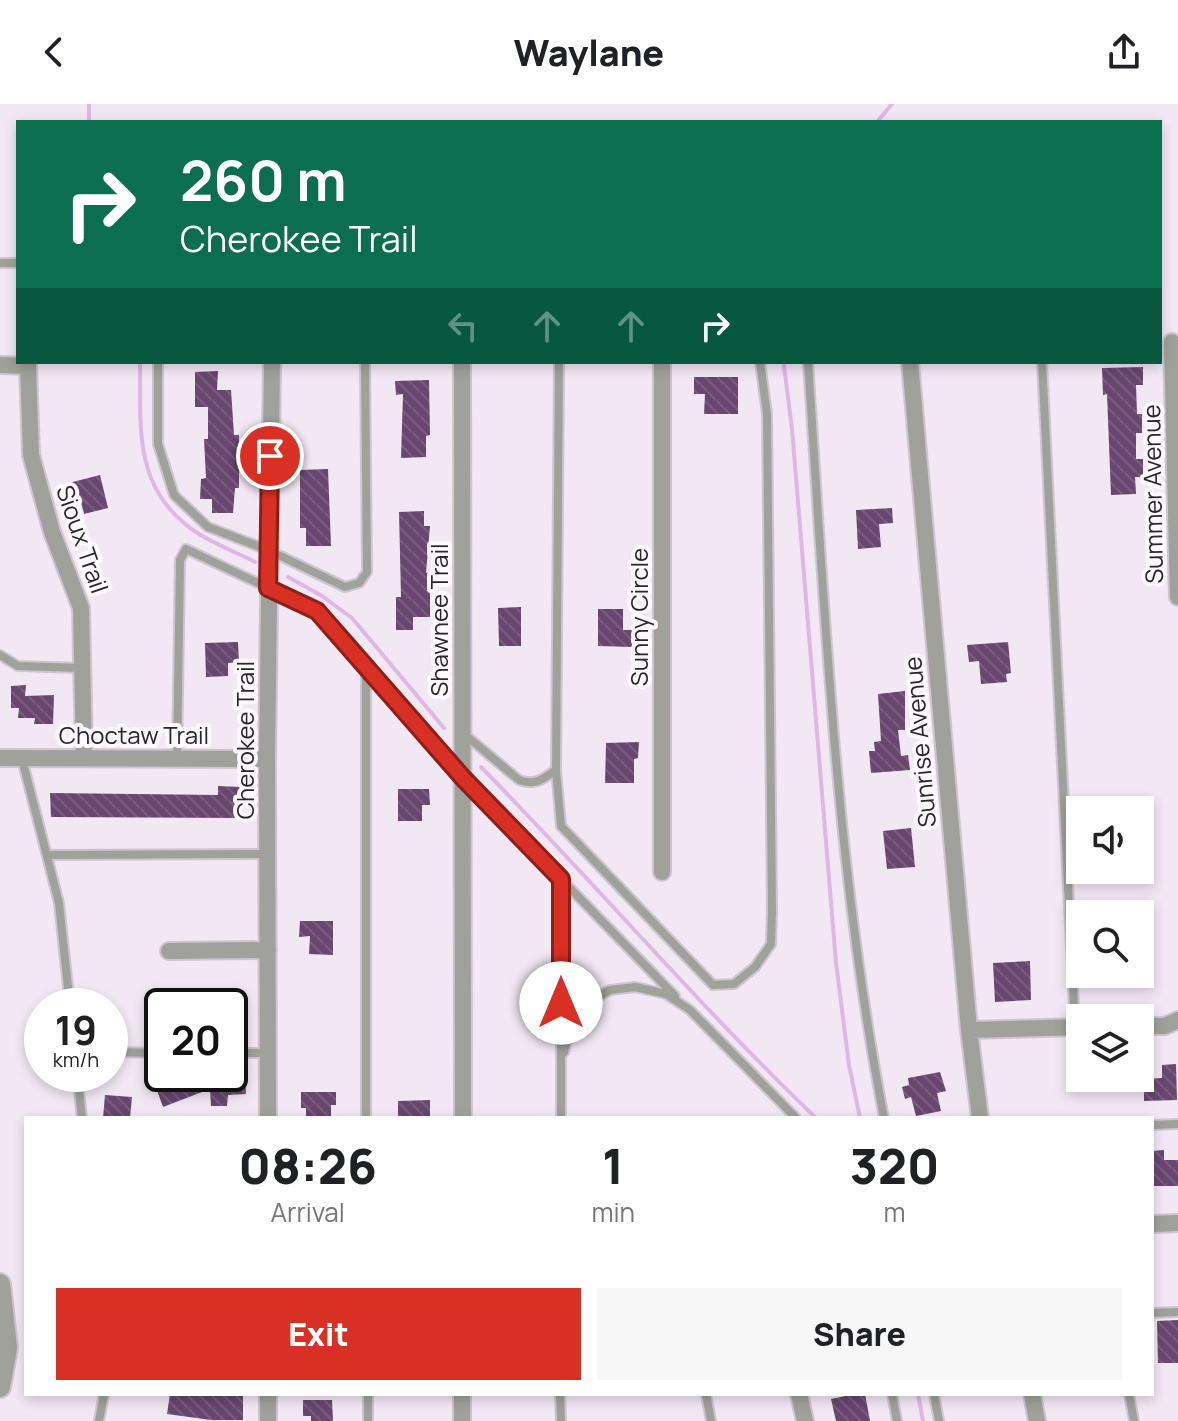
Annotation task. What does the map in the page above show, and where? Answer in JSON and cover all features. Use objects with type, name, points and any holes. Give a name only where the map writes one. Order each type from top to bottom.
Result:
[{"type":"street","name":"Summer Avenue","points":[[1170,342],[1178,597]]},
{"type":"street","name":"Cherokee Trail","points":[[268,1116],[268,550],[272,364]]},
{"type":"street","name":"Shawnee Trail","points":[[462,364],[463,1116]]},
{"type":"street","name":"Sunny Circle","points":[[662,364],[662,872]]},
{"type":"street","name":"Sunrise Avenue","points":[[910,364],[969,1030],[980,1116]]},
{"type":"street","name":"Sioux Trail","points":[[0,365],[28,366],[31,455],[52,532],[81,608],[84,758]]},
{"type":"street","name":"Choctaw Trail","points":[[0,758],[267,759]]},
{"type":"street","points":[[169,951],[268,950]]},
{"type":"street","points":[[1154,1026],[1165,1026],[1178,1020]]},
{"type":"street","points":[[969,1030],[1066,1027]]},
{"type":"street","points":[[1154,1224],[1178,1223]]},
{"type":"street","points":[[0,1387],[7,1348],[1,1298]]},
{"type":"street","points":[[268,1396],[268,1421]]},
{"type":"street","points":[[462,1396],[462,1421]]},
{"type":"street","points":[[799,1396],[805,1421]]},
{"type":"street","points":[[1032,1396],[1037,1421]]},
{"type":"lane","points":[[158,364],[158,444],[174,495],[208,527],[268,550],[345,587],[359,583],[367,572],[365,364]]},
{"type":"lane","points":[[559,364],[556,770],[561,826],[713,985],[734,984],[755,967],[771,944],[767,414],[760,364]]},
{"type":"lane","points":[[808,364],[844,846],[862,998],[884,1116]]},
{"type":"lane","points":[[1042,364],[1076,1004]]},
{"type":"lane","points":[[177,758],[180,560],[186,549],[317,611],[463,778],[794,1116]]},
{"type":"lane","points":[[0,655],[18,666],[82,668]]},
{"type":"lane","points":[[366,666],[366,1116]]},
{"type":"lane","points":[[462,732],[519,780],[530,784],[556,770]]},
{"type":"lane","points":[[22,758],[59,903],[68,988]]},
{"type":"lane","points":[[47,855],[267,854]]},
{"type":"lane","points":[[561,879],[561,1116]]},
{"type":"lane","points":[[561,1065],[570,1026],[589,1002],[610,990],[635,987],[666,994],[690,1010]]},
{"type":"lane","points":[[248,1053],[268,1053]]},
{"type":"lane","points":[[79,1092],[82,1116]]},
{"type":"lane","points":[[1154,1125],[1178,1124]]},
{"type":"lane","points":[[1154,1313],[1178,1312]]},
{"type":"lane","points":[[99,1421],[104,1396]]},
{"type":"lane","points":[[368,1396],[368,1421]]},
{"type":"lane","points":[[560,1396],[561,1421]]},
{"type":"lane","points":[[706,1396],[711,1421]]},
{"type":"lane","points":[[892,1396],[897,1421]]},
{"type":"lane","points":[[934,1396],[939,1421]]},
{"type":"lane","points":[[1129,1396],[1134,1421]]},
{"type":"building","points":[[1143,367],[1143,385],[1136,385],[1137,414],[1142,414],[1142,433],[1136,433],[1136,459],[1143,459],[1143,477],[1135,477],[1136,494],[1111,495],[1107,394],[1103,395],[1102,368]]},
{"type":"building","points":[[218,371],[217,390],[231,390],[234,435],[239,435],[239,488],[235,488],[233,513],[212,513],[212,499],[200,499],[201,479],[206,478],[204,439],[208,439],[208,407],[195,407],[195,372]]},
{"type":"building","points":[[694,377],[738,377],[738,414],[704,414],[705,394],[694,394]]},
{"type":"building","points":[[429,380],[430,435],[426,436],[426,457],[401,458],[403,394],[396,395],[395,381]]},
{"type":"building","points":[[328,469],[331,546],[306,546],[306,528],[300,528],[300,470]]},
{"type":"building","points":[[100,475],[108,508],[84,514],[80,498],[74,499],[69,483]]},
{"type":"building","points":[[892,508],[893,523],[879,524],[881,547],[858,549],[856,510]]},
{"type":"building","points":[[424,511],[424,526],[430,526],[426,573],[430,572],[430,617],[413,617],[413,630],[396,630],[396,597],[401,597],[399,512]]},
{"type":"building","points":[[521,607],[521,646],[499,646],[498,608]]},
{"type":"building","points":[[598,609],[623,609],[623,630],[632,630],[632,647],[598,646]]},
{"type":"building","points":[[238,642],[239,662],[228,663],[228,676],[206,677],[205,643]]},
{"type":"building","points":[[1008,642],[1011,673],[1006,674],[1007,682],[981,684],[979,661],[969,662],[967,645]]},
{"type":"building","points":[[26,685],[25,696],[54,695],[53,724],[34,724],[35,718],[18,718],[19,708],[11,708],[11,686]]},
{"type":"building","points":[[905,691],[905,730],[898,730],[901,756],[908,755],[910,770],[871,773],[869,751],[875,751],[874,742],[881,741],[878,694]]},
{"type":"building","points":[[639,742],[638,758],[634,759],[634,783],[605,783],[606,743]]},
{"type":"building","points":[[218,786],[240,787],[239,818],[51,817],[50,793],[218,795]]},
{"type":"building","points":[[398,789],[429,789],[430,805],[422,805],[422,821],[398,821]]},
{"type":"building","points":[[911,828],[915,867],[887,869],[883,831]]},
{"type":"building","points":[[300,921],[333,921],[333,955],[309,954],[310,936],[299,937]]},
{"type":"building","points":[[1030,961],[1031,1000],[995,1002],[993,963]]},
{"type":"building","points":[[1176,1064],[1177,1100],[1144,1101],[1144,1092],[1154,1092],[1154,1078],[1162,1078],[1162,1065]]},
{"type":"building","points":[[940,1072],[946,1091],[937,1093],[941,1111],[916,1116],[911,1097],[905,1099],[902,1087],[909,1085],[908,1078]]},
{"type":"building","points":[[158,1092],[202,1092],[163,1107]]},
{"type":"building","points":[[210,1092],[246,1092],[228,1095],[227,1106],[211,1106]]},
{"type":"building","points":[[301,1092],[336,1092],[336,1105],[331,1105],[331,1116],[306,1116],[306,1108],[301,1108]]},
{"type":"building","points":[[105,1095],[132,1097],[130,1116],[103,1116]]},
{"type":"building","points":[[430,1100],[430,1116],[398,1116],[398,1101]]},
{"type":"building","points":[[1164,1150],[1164,1160],[1178,1160],[1178,1186],[1154,1186],[1154,1151]]},
{"type":"building","points":[[1178,1320],[1178,1363],[1158,1363],[1157,1321]]},
{"type":"building","points":[[170,1396],[243,1396],[243,1420],[211,1420],[167,1414]]},
{"type":"building","points":[[865,1396],[870,1421],[836,1421],[831,1399]]},
{"type":"building","points":[[303,1400],[332,1400],[333,1421],[311,1421],[311,1416],[303,1416]]},
{"type":"waterway","points":[[89,104],[89,120]]},
{"type":"waterway","points":[[879,120],[892,104]]},
{"type":"waterway","points":[[140,364],[143,449],[156,489],[168,506],[192,529],[255,562]]},
{"type":"waterway","points":[[784,366],[792,429],[836,963],[849,1065],[860,1116]]},
{"type":"waterway","points":[[288,577],[352,618],[444,728]]},
{"type":"waterway","points":[[481,767],[730,1032],[814,1116]]},
{"type":"waterway","points":[[918,1396],[923,1421]]},
{"type":"route","points":[[270,456],[268,588],[317,611],[463,778],[561,879],[561,1003]]}]
